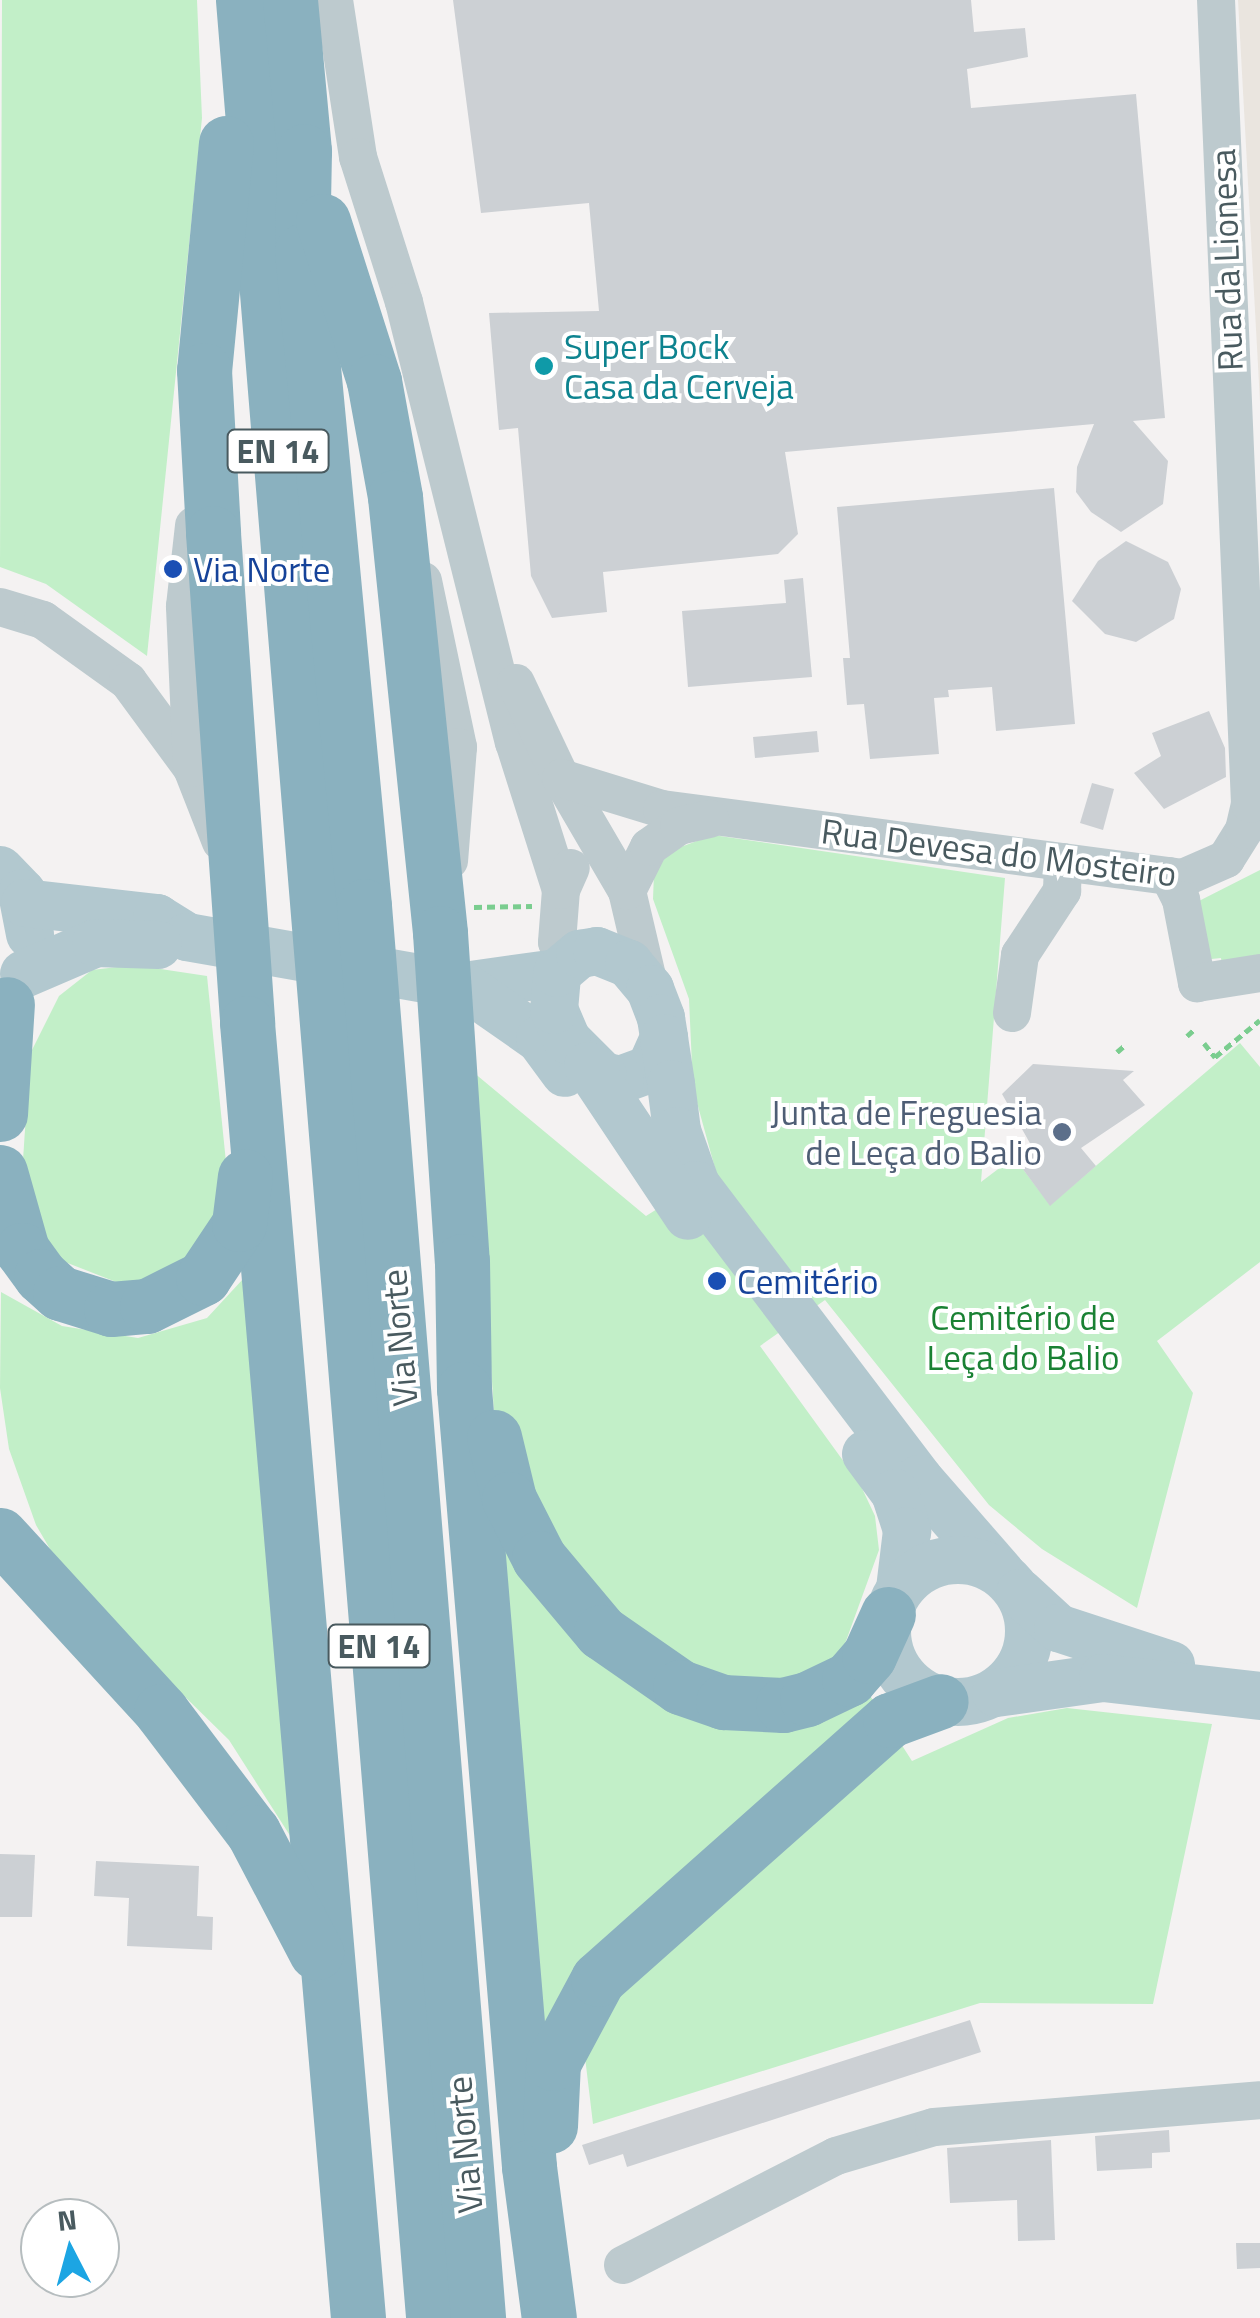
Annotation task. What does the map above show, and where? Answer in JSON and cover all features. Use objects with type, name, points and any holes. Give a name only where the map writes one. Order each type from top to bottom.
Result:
[{"type":"highway","points":[[220,0],[228,123],[204,370],[248,1023],[358,2318]]},
{"type":"highway","name":"Via Norte","points":[[243,0],[259,255],[342,903]]},
{"type":"highway","name":"Via Norte","points":[[290,0],[304,150],[302,250],[433,2318]]},
{"type":"highway","points":[[304,150],[383,433],[443,921],[462,1262],[464,1389],[529,2167],[543,2239],[549,2318]]},
{"type":"highway","points":[[0,1114],[10,996]]},
{"type":"highway","points":[[0,1172],[22,1250],[60,1293],[111,1309],[174,1296],[203,1278],[228,1249],[239,1224],[248,1023]]},
{"type":"highway","name":"Via Norte","points":[[352,1046],[478,2318]]},
{"type":"highway","points":[[462,1262],[482,1390],[510,1499],[539,1558],[601,1632],[680,1688],[723,1702],[783,1706],[849,1680],[894,1602]]},
{"type":"highway","points":[[0,1535],[161,1711],[253,1832],[327,1972]]},
{"type":"highway","points":[[543,2239],[554,2063],[598,1978],[890,1720],[941,1701]]},
{"type":"main road","points":[[10,996],[8,874],[157,918],[187,936],[512,1002],[603,1076],[636,1077],[650,1069],[664,1038]]},
{"type":"main road","points":[[10,996],[96,944],[154,947],[187,936]]},
{"type":"main road","points":[[473,992],[561,968],[580,954],[613,955],[650,989],[664,1038],[677,1130],[696,1185],[918,1479],[1010,1583],[1058,1628],[1260,1695]]},
{"type":"main road","points":[[561,968],[554,1010],[577,1053],[713,1253],[895,1493],[907,1531],[887,1642],[897,1669],[916,1689],[941,1701],[970,1702],[996,1693],[1102,1678],[1260,1695]]},
{"type":"main road","points":[[473,992],[540,1039],[664,1208],[713,1253]]},
{"type":"main road","points":[[894,1602],[921,1570],[947,1560],[976,1561],[1010,1583],[1030,1620],[1028,1648],[1018,1673],[996,1693]]},
{"type":"street","points":[[334,0],[358,157],[404,302],[487,620],[514,742],[560,899]]},
{"type":"street","name":"Rua da Lionesa","points":[[1216,0],[1249,576],[1248,818]]},
{"type":"street","points":[[192,768],[185,606],[204,370]]},
{"type":"street","points":[[0,606],[43,620],[128,682],[192,768],[238,888]]},
{"type":"street","points":[[487,620],[561,778],[600,835],[627,891],[650,989]]},
{"type":"street","name":"Rua Devesa do Mosteiro","points":[[561,778],[662,809],[1169,876],[1194,877],[1220,866],[1248,818]]},
{"type":"street","points":[[561,968],[557,942],[560,899],[576,858],[600,835],[662,809]]},
{"type":"street","points":[[627,891],[650,847],[679,826],[722,816]]},
{"type":"street","points":[[1012,1014],[1020,955],[1062,892],[1064,862]]},
{"type":"street","points":[[1169,876],[1181,900],[1198,983],[1260,974]]},
{"type":"street","points":[[623,2264],[836,2156],[934,2127],[1260,2100]]},
{"type":"path","points":[[443,921],[560,899]]},
{"type":"path","points":[[1204,1043],[1216,1057],[1260,1020]]},
{"type":"path","points":[[1188,1036],[1196,1028]]},
{"type":"path","points":[[1117,1052],[1126,1045]]},
{"type":"shaded area","points":[[1238,0],[1260,0],[1260,402]]},
{"type":"green space","points":[[2,0],[197,0],[202,118],[147,656],[46,584],[0,567]]},
{"type":"green space","name":"Cemitério de Leça do Balio","points":[[713,835],[1005,878],[981,1182],[1014,1157],[1050,1205],[1240,1043],[1260,1067],[1260,1262],[1157,1341],[1193,1393],[1137,1608],[1042,1549],[989,1505],[825,1300],[760,1346],[860,1484],[875,1516],[879,1550],[842,1652],[912,1761],[1008,1718],[1067,1708],[1212,1724],[1153,2004],[980,2003],[593,2124],[576,1982],[533,2048],[473,1072],[646,1216],[716,1172],[693,1088],[689,999],[653,899],[654,873],[670,851]]},
{"type":"green space","points":[[1260,870],[1260,962],[1222,968],[1221,958],[1202,960],[1193,904]]},
{"type":"green space","points":[[134,965],[207,976],[226,1162],[223,1206],[190,1262],[129,1287],[65,1262],[39,1231],[23,1160],[30,1054],[59,996],[92,970]]},
{"type":"green space","points":[[255,1266],[296,1845],[229,1740],[71,1585],[36,1525],[9,1449],[0,1388],[1,1292],[62,1326],[138,1338],[207,1318]]},
{"type":"building","points":[[453,0],[971,0],[974,32],[1025,28],[1028,57],[967,69],[971,108],[1136,94],[1165,418],[1133,421],[1168,461],[1163,504],[1121,532],[1091,512],[1076,492],[1077,467],[1094,424],[785,452],[798,534],[778,554],[603,572],[607,612],[552,618],[531,576],[518,428],[499,430],[489,313],[599,311],[589,203],[481,213]]},
{"type":"building","points":[[1054,488],[1075,724],[996,731],[992,687],[948,690],[949,697],[934,698],[939,754],[870,759],[864,704],[847,705],[843,658],[850,658],[837,507]]},
{"type":"building","points":[[1126,541],[1168,562],[1181,589],[1174,619],[1136,642],[1105,634],[1072,601],[1098,561]]},
{"type":"building","points":[[803,578],[812,677],[688,687],[682,611],[786,603],[784,580]]},
{"type":"building","points":[[1209,711],[1225,748],[1226,777],[1164,809],[1134,773],[1161,756],[1152,733]]},
{"type":"building","points":[[817,731],[819,752],[755,758],[753,737]]},
{"type":"building","points":[[1092,783],[1114,789],[1103,830],[1080,823]]},
{"type":"building","name":"Junta de Freguesia de Leça do Balio","points":[[1033,1064],[1134,1071],[1123,1080],[1145,1105],[1081,1148],[1096,1166],[1050,1206],[1014,1157],[1031,1145],[1002,1094]]},
{"type":"building","points":[[0,1854],[35,1855],[32,1917],[0,1917]]},
{"type":"building","points":[[96,1861],[199,1866],[197,1916],[213,1917],[212,1950],[127,1946],[129,1898],[94,1896]]},
{"type":"building","points":[[970,2020],[981,2052],[627,2167],[623,2154],[589,2165],[582,2145]]},
{"type":"building","points":[[1169,2130],[1170,2152],[1152,2153],[1152,2168],[1097,2171],[1095,2136]]},
{"type":"building","points":[[1051,2140],[1055,2240],[1018,2241],[1017,2200],[950,2203],[947,2148]]},
{"type":"building","points":[[1236,2243],[1260,2243],[1260,2268],[1237,2269]]},
{"type":"place","name":"Super Bock Casa da Cerveja","points":[[544,366]]},
{"type":"place","name":"Via Norte","points":[[173,569]]},
{"type":"place","name":"Junta de Freguesia de Leça do Balio","points":[[1062,1132]]},
{"type":"place","name":"Cemitério","points":[[717,1281]]}]
